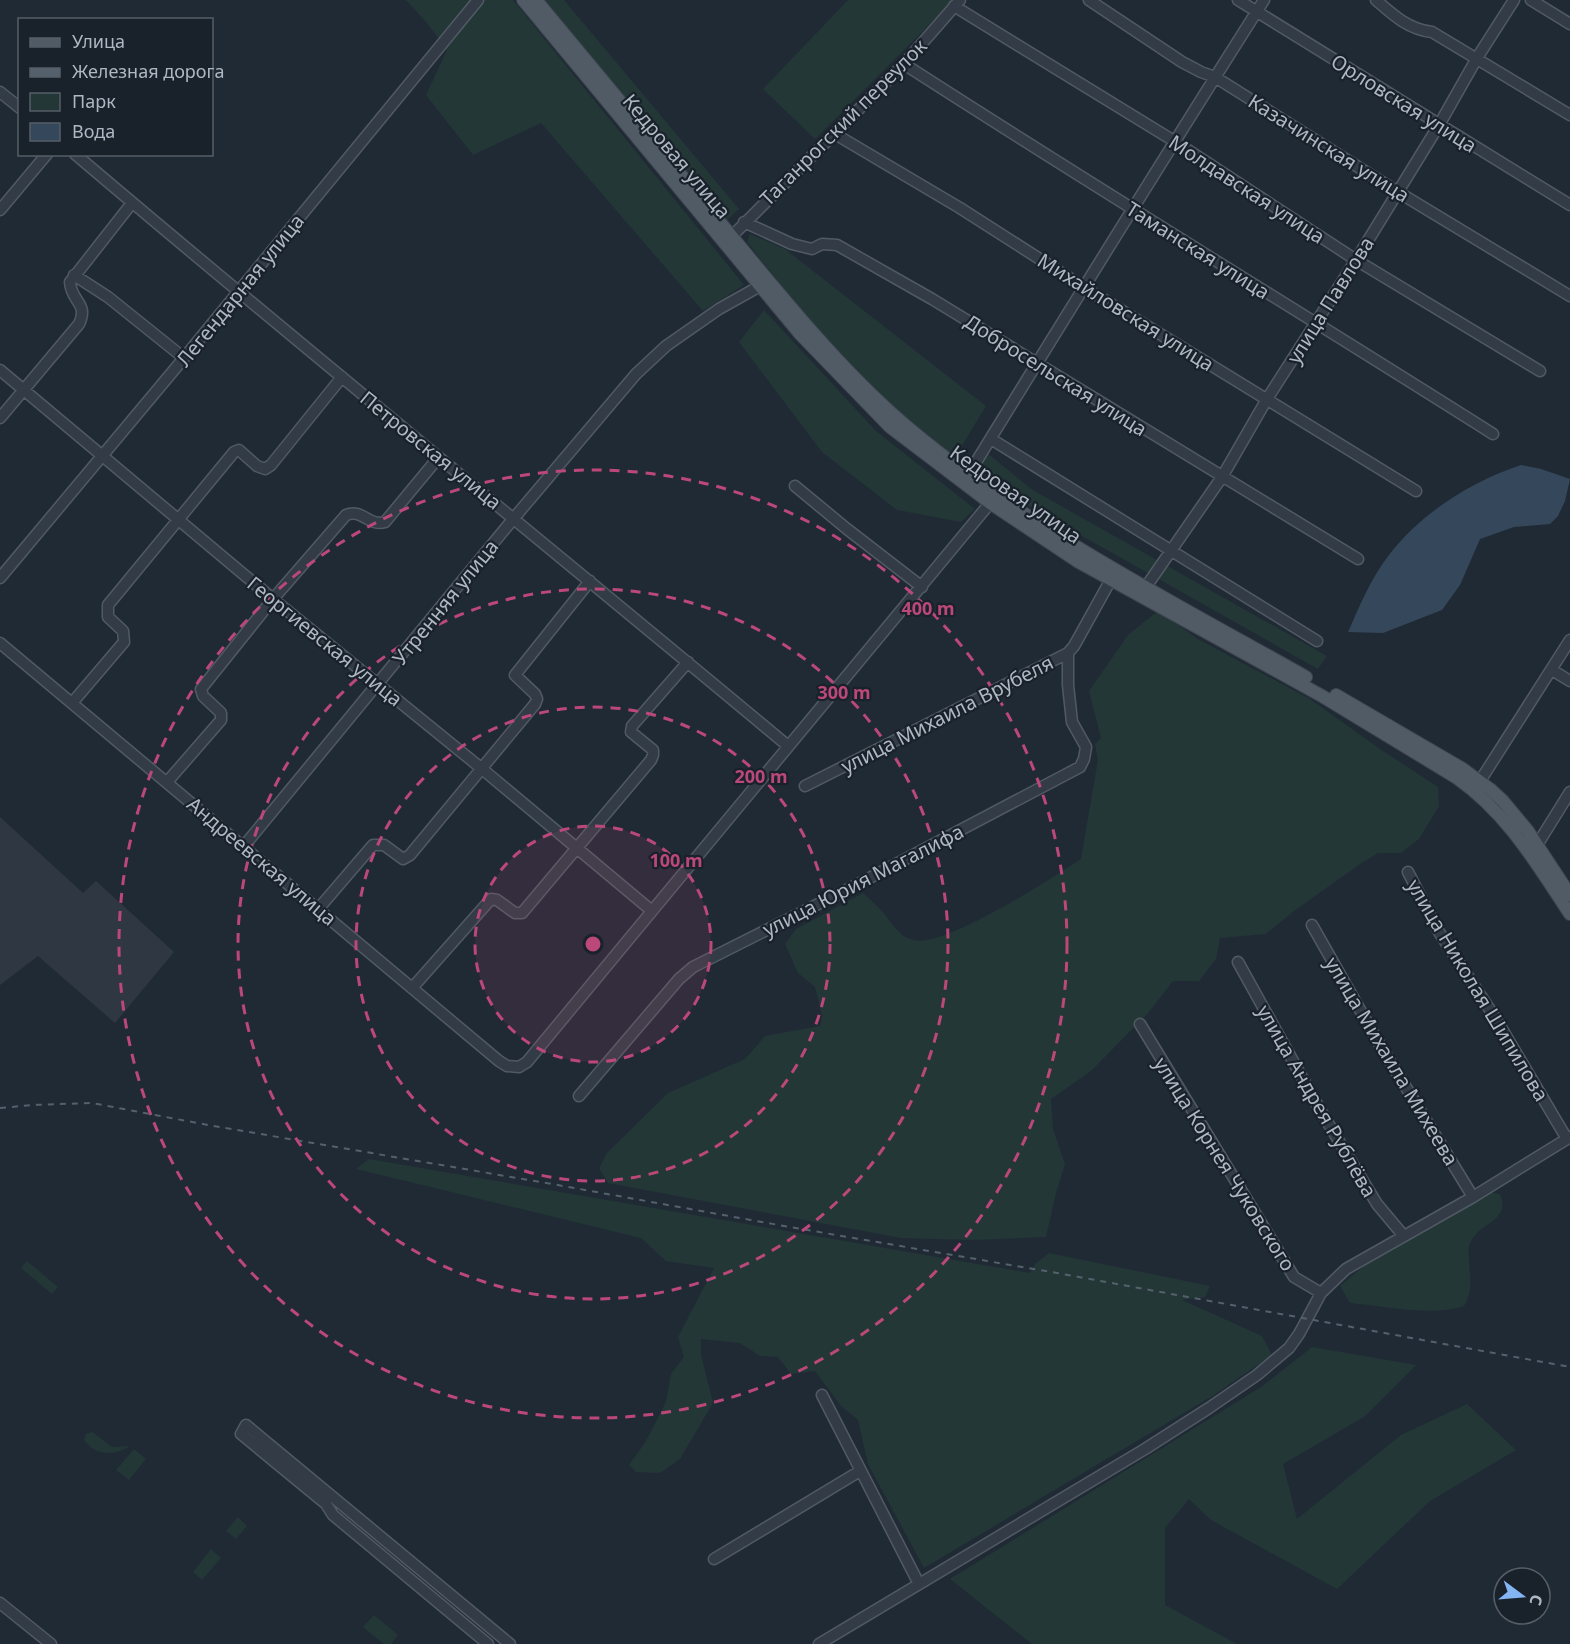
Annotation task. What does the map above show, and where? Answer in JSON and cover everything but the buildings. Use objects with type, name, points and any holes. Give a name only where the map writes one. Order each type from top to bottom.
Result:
[{"type":"main road","name":"Кедровая улица","points":[[523,0],[765,284],[838,375],[890,427],[993,499],[1084,552],[1114,575],[1419,743],[1480,781],[1503,801],[1537,845],[1570,895]]},
{"type":"main road","name":"Кедровая улица","points":[[536,0],[728,240]]},
{"type":"main road","name":"Кедровая улица","points":[[1143,591],[1466,784],[1500,814],[1522,840],[1570,914]]},
{"type":"street","name":"Легендарная улица","points":[[0,578],[478,0]]},
{"type":"street","name":"Казачинская улица","points":[[1089,0],[1182,62],[1215,77],[1570,296]]},
{"type":"street","name":"Орловская улица","points":[[1238,0],[1570,205]]},
{"type":"street","points":[[966,478],[1264,0]]},
{"type":"street","points":[[1376,0],[1398,20],[1419,30],[1432,32],[1570,115]]},
{"type":"street","name":"улица Павлова","points":[[1143,591],[1222,477],[1267,399],[1356,260],[1514,0]]},
{"type":"street","points":[[1531,0],[1570,24]]},
{"type":"street","name":"Таганрогский переулок","points":[[728,240],[904,64],[957,3]]},
{"type":"street","name":"Молдавская улица","points":[[957,3],[1356,260],[1540,371]]},
{"type":"street","name":"Таманская улица","points":[[904,64],[1133,210],[1493,434]]},
{"type":"street","points":[[0,92],[18,106]]},
{"type":"street","name":"Михайловская улица","points":[[835,134],[960,208],[1085,288],[1416,492]]},
{"type":"street","points":[[0,210],[45,156]]},
{"type":"street","name":"Петровская улица","points":[[77,156],[438,458],[514,518],[788,746]]},
{"type":"street","points":[[0,418],[79,324],[83,315],[82,309],[70,291],[70,282],[132,203]]},
{"type":"street","name":"Добросельская улица","points":[[744,222],[792,244],[812,249],[822,244],[837,245],[932,299],[1358,559]]},
{"type":"street","points":[[74,275],[108,297],[184,358]]},
{"type":"street","name":"Утренняя улица","points":[[244,846],[514,518],[636,374],[666,346],[719,309],[765,284]]},
{"type":"street","name":"Георгиевская улица","points":[[0,370],[273,599],[652,911]]},
{"type":"street","points":[[72,703],[124,642],[123,631],[108,617],[108,605],[234,452],[239,450],[257,466],[264,469],[271,465],[342,377]]},
{"type":"street","name":"Кедровая улица","points":[[991,439],[1317,641]]},
{"type":"street","points":[[167,782],[220,720],[221,713],[203,696],[201,689],[273,599],[346,515],[353,512],[359,513],[372,522],[379,524],[385,522],[438,458]]},
{"type":"street","points":[[795,486],[847,530],[922,587]]},
{"type":"street","points":[[652,911],[993,499]]},
{"type":"street","name":"улица Михаила Врубеля","points":[[805,786],[1068,653],[1114,575]]},
{"type":"street","points":[[319,908],[373,845],[379,843],[384,845],[403,859],[410,855],[535,704],[537,699],[535,694],[514,675],[590,581]]},
{"type":"street","points":[[1480,781],[1570,640]]},
{"type":"street","name":"Андреевская улица","points":[[0,643],[507,1065],[519,1067],[527,1062],[652,911]]},
{"type":"street","name":"улица Юрия Магалифа","points":[[579,1096],[679,979],[693,967],[860,883],[1080,767],[1086,747],[1072,722],[1068,685],[1068,653]]},
{"type":"street","points":[[413,987],[491,899],[495,898],[515,914],[522,913],[578,848],[651,760],[652,750],[631,732],[632,726],[688,662]]},
{"type":"street","points":[[1552,670],[1570,681]]},
{"type":"street","points":[[1537,845],[1570,792]]},
{"type":"street","name":"улица Николая Шипилова","points":[[1408,872],[1439,932],[1569,1138]]},
{"type":"street","name":"улица Михаила Михеева","points":[[1312,925],[1380,1045],[1473,1197]]},
{"type":"street","name":"улица Андрея Рублёва","points":[[1238,962],[1319,1108],[1377,1204],[1403,1235]]},
{"type":"street","name":"улица Корнея Чуковского","points":[[1140,1024],[1293,1277],[1322,1293]]},
{"type":"street","points":[[819,1644],[1145,1449],[1257,1375],[1294,1341],[1322,1293],[1346,1269],[1473,1197],[1569,1138]]},
{"type":"street","points":[[822,1395],[919,1584]]},
{"type":"street","points":[[488,1644],[333,1515],[326,1504],[241,1434],[246,1425],[510,1644]]},
{"type":"street","points":[[714,1559],[860,1471]]},
{"type":"street","points":[[0,1603],[51,1644]]},
{"type":"shaded area","points":[[0,817],[83,893],[96,881],[174,952],[115,1023],[38,956],[0,985]]},
{"type":"green space","points":[[406,0],[513,0],[744,285],[703,311],[541,123],[473,155],[426,95],[447,50]]},
{"type":"green space","points":[[539,0],[564,0],[739,209],[724,223]]},
{"type":"green space","points":[[848,0],[954,0],[815,139],[763,89]]},
{"type":"green space","points":[[750,234],[785,249],[986,406],[955,457],[887,401],[811,323],[747,242]]},
{"type":"green space","points":[[764,310],[876,431],[975,509],[961,522],[897,510],[822,452],[739,342]]},
{"type":"green space","points":[[986,452],[1031,489],[1327,656],[1318,669],[1022,502],[979,467]]},
{"type":"green space","points":[[1158,611],[1198,639],[1310,699],[1438,787],[1439,806],[1419,839],[1401,853],[1378,853],[1363,862],[1266,934],[1220,938],[1216,959],[1199,981],[1173,981],[1149,1012],[1091,1071],[1051,1099],[1053,1129],[1065,1164],[1046,1237],[973,1240],[901,1238],[608,1183],[599,1168],[607,1153],[668,1093],[745,1059],[765,1036],[820,1026],[822,1016],[815,987],[798,973],[785,944],[796,929],[863,893],[904,936],[913,940],[928,940],[948,934],[997,910],[1081,859],[1098,760],[1095,744],[1101,738],[1089,691],[1128,635]]},
{"type":"green space","points":[[369,1159],[1030,1273],[1035,1264],[1049,1253],[1210,1286],[1205,1297],[1182,1300],[1262,1336],[1272,1355],[1214,1395],[924,1568],[868,1464],[858,1420],[841,1406],[815,1371],[791,1374],[778,1357],[760,1356],[740,1343],[701,1339],[701,1355],[713,1403],[680,1459],[660,1473],[636,1472],[629,1465],[646,1441],[666,1402],[671,1374],[684,1357],[678,1337],[714,1268],[666,1261],[641,1238],[356,1169]]},
{"type":"green space","points":[[1488,1192],[1500,1194],[1501,1211],[1498,1217],[1479,1231],[1469,1246],[1470,1290],[1464,1306],[1423,1311],[1350,1303],[1340,1286],[1372,1259]]},
{"type":"green space","points":[[27,1261],[58,1287],[52,1294],[21,1268]]},
{"type":"green space","points":[[1312,1347],[1416,1365],[1364,1417],[1283,1464],[1297,1519],[1401,1435],[1467,1404],[1516,1450],[1430,1501],[1337,1589],[1211,1520],[1189,1499],[1165,1528],[1165,1605],[1237,1644],[1032,1644],[950,1579],[1261,1387]]},
{"type":"green space","points":[[92,1432],[112,1447],[130,1446],[118,1452],[99,1452],[84,1440],[86,1434]]},
{"type":"green space","points":[[134,1449],[146,1459],[129,1480],[116,1470]]},
{"type":"green space","points":[[238,1517],[247,1526],[236,1539],[226,1531]]},
{"type":"green space","points":[[211,1549],[221,1558],[202,1580],[193,1572]]},
{"type":"green space","points":[[374,1615],[398,1635],[391,1644],[384,1644],[363,1627]]},
{"type":"water","points":[[1521,465],[1570,479],[1565,501],[1558,516],[1550,524],[1514,527],[1480,539],[1460,585],[1442,610],[1383,633],[1348,632],[1377,573],[1389,555],[1416,525],[1466,489]]},
{"type":"railway","points":[[0,1108],[92,1103],[1057,1273],[1570,1367]]}]
